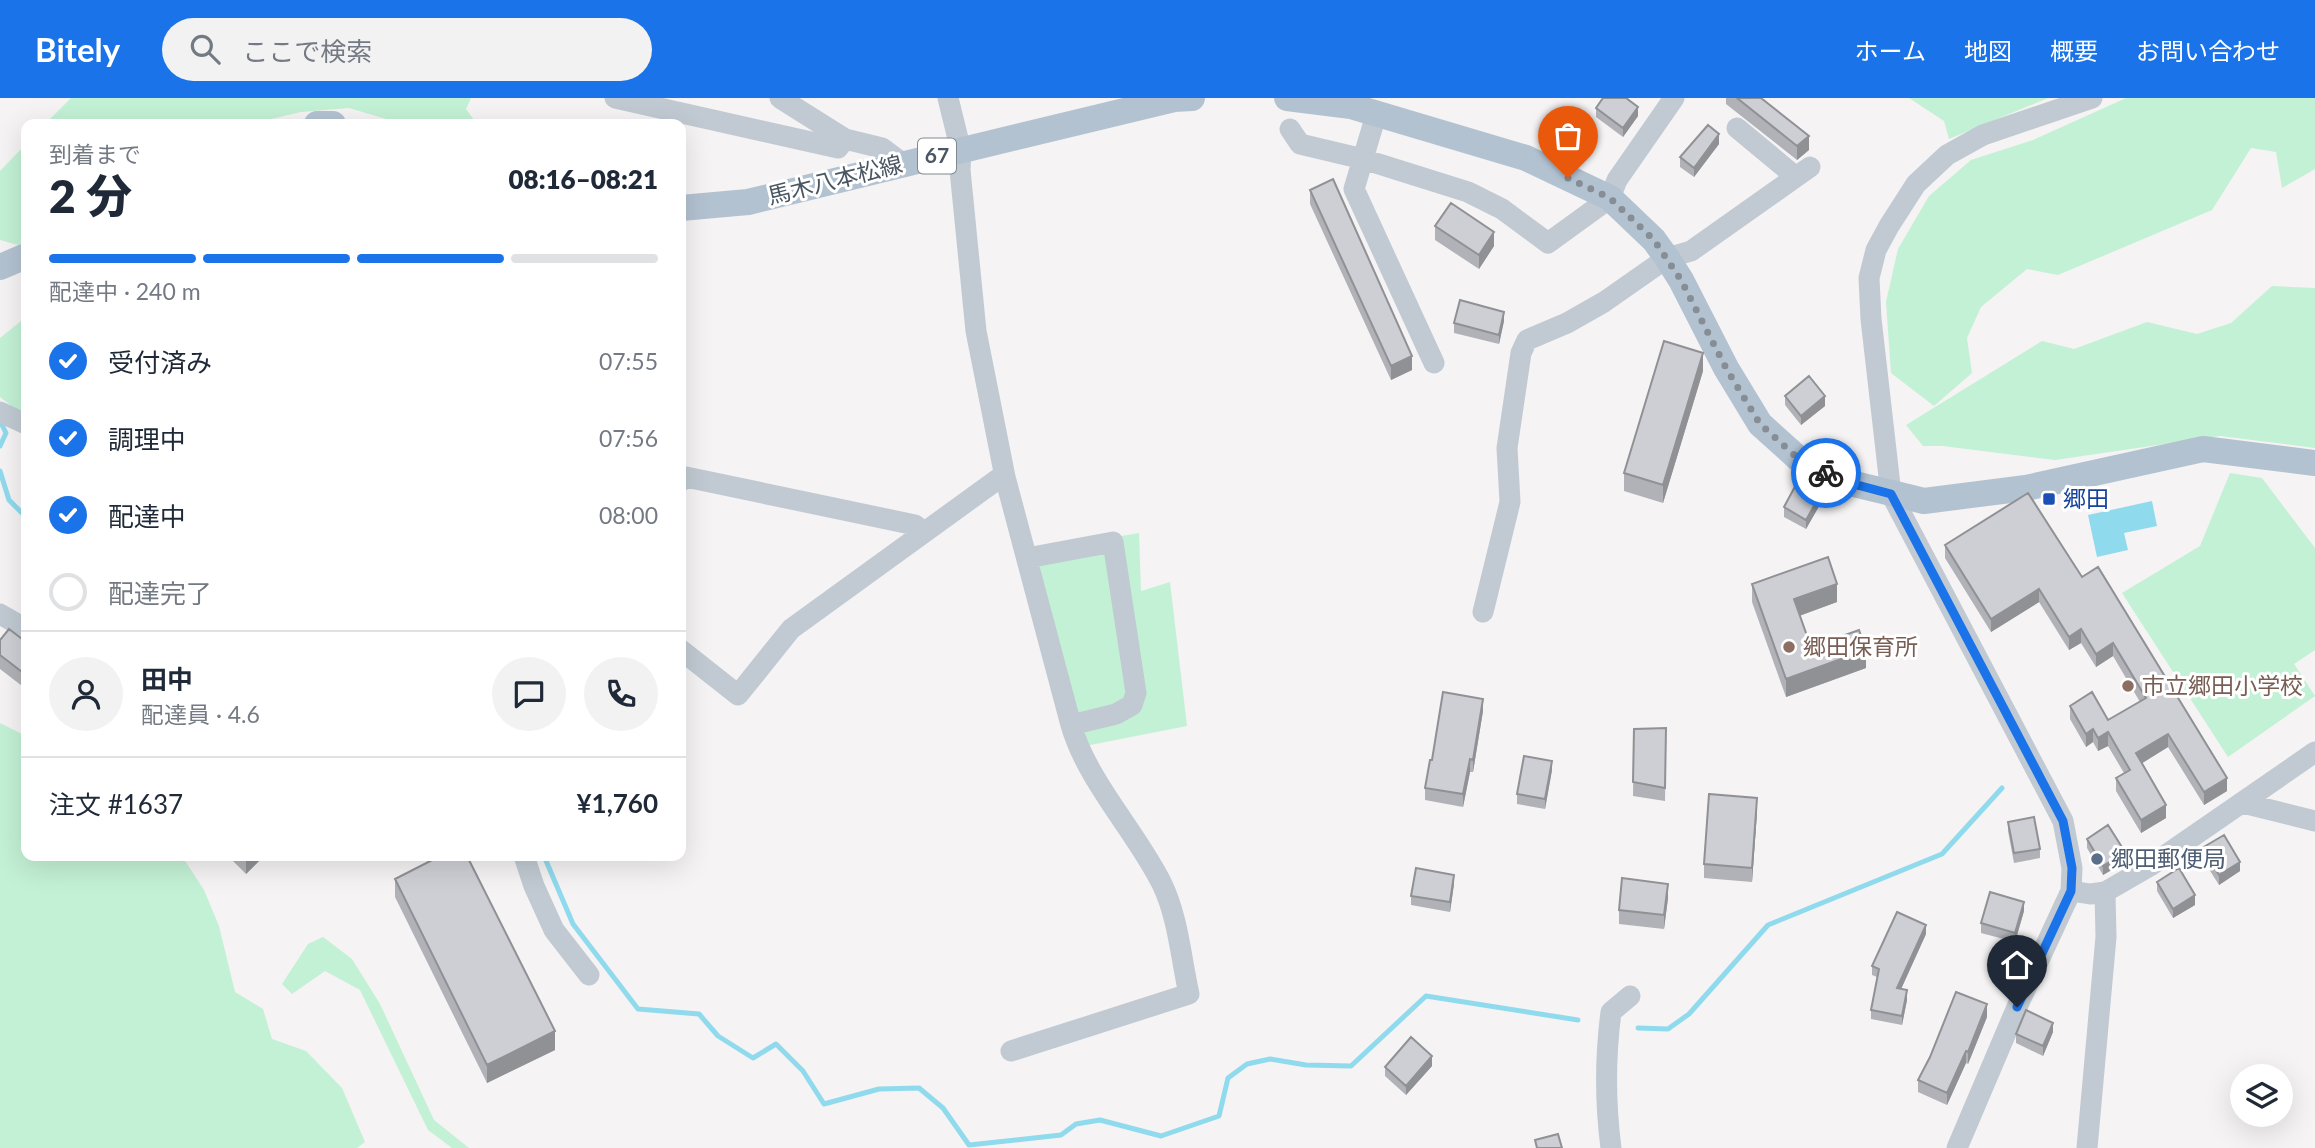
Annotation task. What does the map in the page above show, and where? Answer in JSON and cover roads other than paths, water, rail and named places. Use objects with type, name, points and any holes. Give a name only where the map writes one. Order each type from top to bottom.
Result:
[{"type":"main road","name":"馬木八本松線","points":[[686,208],[748,202],[1174,99],[1192,98]]},
{"type":"main road","points":[[1287,98],[1351,106],[1526,158],[1610,198],[1654,240],[1667,258],[1726,368],[1760,424],[1801,461],[1846,482],[1924,501],[2026,488],[2203,449],[2315,463]]},
{"type":"main road","points":[[0,267],[21,258]]},
{"type":"street","points":[[615,98],[838,148],[845,139]]},
{"type":"street","points":[[780,98],[845,139],[882,148],[902,163]]},
{"type":"street","points":[[948,98],[961,151],[960,170],[976,331],[1005,477],[1075,738],[1103,790],[1162,885],[1174,923],[1189,994],[1011,1051]]},
{"type":"street","points":[[1290,129],[1300,144],[1363,159],[1468,192],[1502,209],[1548,243],[1610,198],[1617,180],[1674,98]]},
{"type":"street","points":[[1957,1148],[2017,1007],[2071,891],[2072,868],[2063,821],[1891,494],[1871,319],[1869,278],[1877,250],[1916,184],[1947,155],[1983,135],[2092,98]]},
{"type":"street","points":[[1376,115],[1354,189],[1434,363]]},
{"type":"street","points":[[1483,611],[1510,502],[1507,448],[1521,352],[1528,340],[1567,323],[1604,302],[1667,258],[1691,251],[1803,172],[1737,128]]},
{"type":"street","points":[[0,412],[21,422]]},
{"type":"street","points":[[686,477],[915,526],[924,532]]},
{"type":"street","points":[[686,654],[738,695],[791,629],[1005,477]]},
{"type":"street","points":[[1027,558],[1113,542],[1136,693],[1132,705],[1116,714],[1072,725]]},
{"type":"street","points":[[0,614],[21,626]]},
{"type":"street","points":[[2071,891],[2090,894],[2105,892],[2150,866],[2315,752]]},
{"type":"street","points":[[2243,803],[2315,821]]},
{"type":"street","points":[[526,861],[554,930],[589,975]]},
{"type":"street","points":[[2087,1148],[2106,937],[2105,892]]},
{"type":"street","points":[[1611,1148],[1605,1106],[1611,1012],[1630,996]]},
{"type":"water","points":[[2152,501],[2157,526],[2124,533],[2128,550],[2097,557],[2088,515]]},
{"type":"waterway","points":[[0,421],[6,433],[0,446]]},
{"type":"waterway","points":[[0,471],[9,500],[21,512]]},
{"type":"waterway","points":[[1638,1028],[1668,1029],[1689,1014],[1768,925],[1942,854],[2002,788]]},
{"type":"waterway","points":[[546,861],[573,924],[638,1009],[699,1014],[718,1036],[753,1058],[776,1044],[803,1071],[824,1104],[879,1089],[919,1088],[943,1108],[969,1145],[1061,1135],[1076,1124],[1100,1120],[1161,1136],[1219,1116],[1228,1078],[1247,1064],[1270,1059],[1306,1065],[1351,1066],[1426,996],[1578,1020]]},
{"type":"place","name":"郷田","points":[[2049,499]]},
{"type":"place","name":"郷田保育所","points":[[1789,647]]},
{"type":"place","name":"市立郷田小学校","points":[[2128,686]]},
{"type":"place","name":"郷田郵便局","points":[[2097,859]]}]
